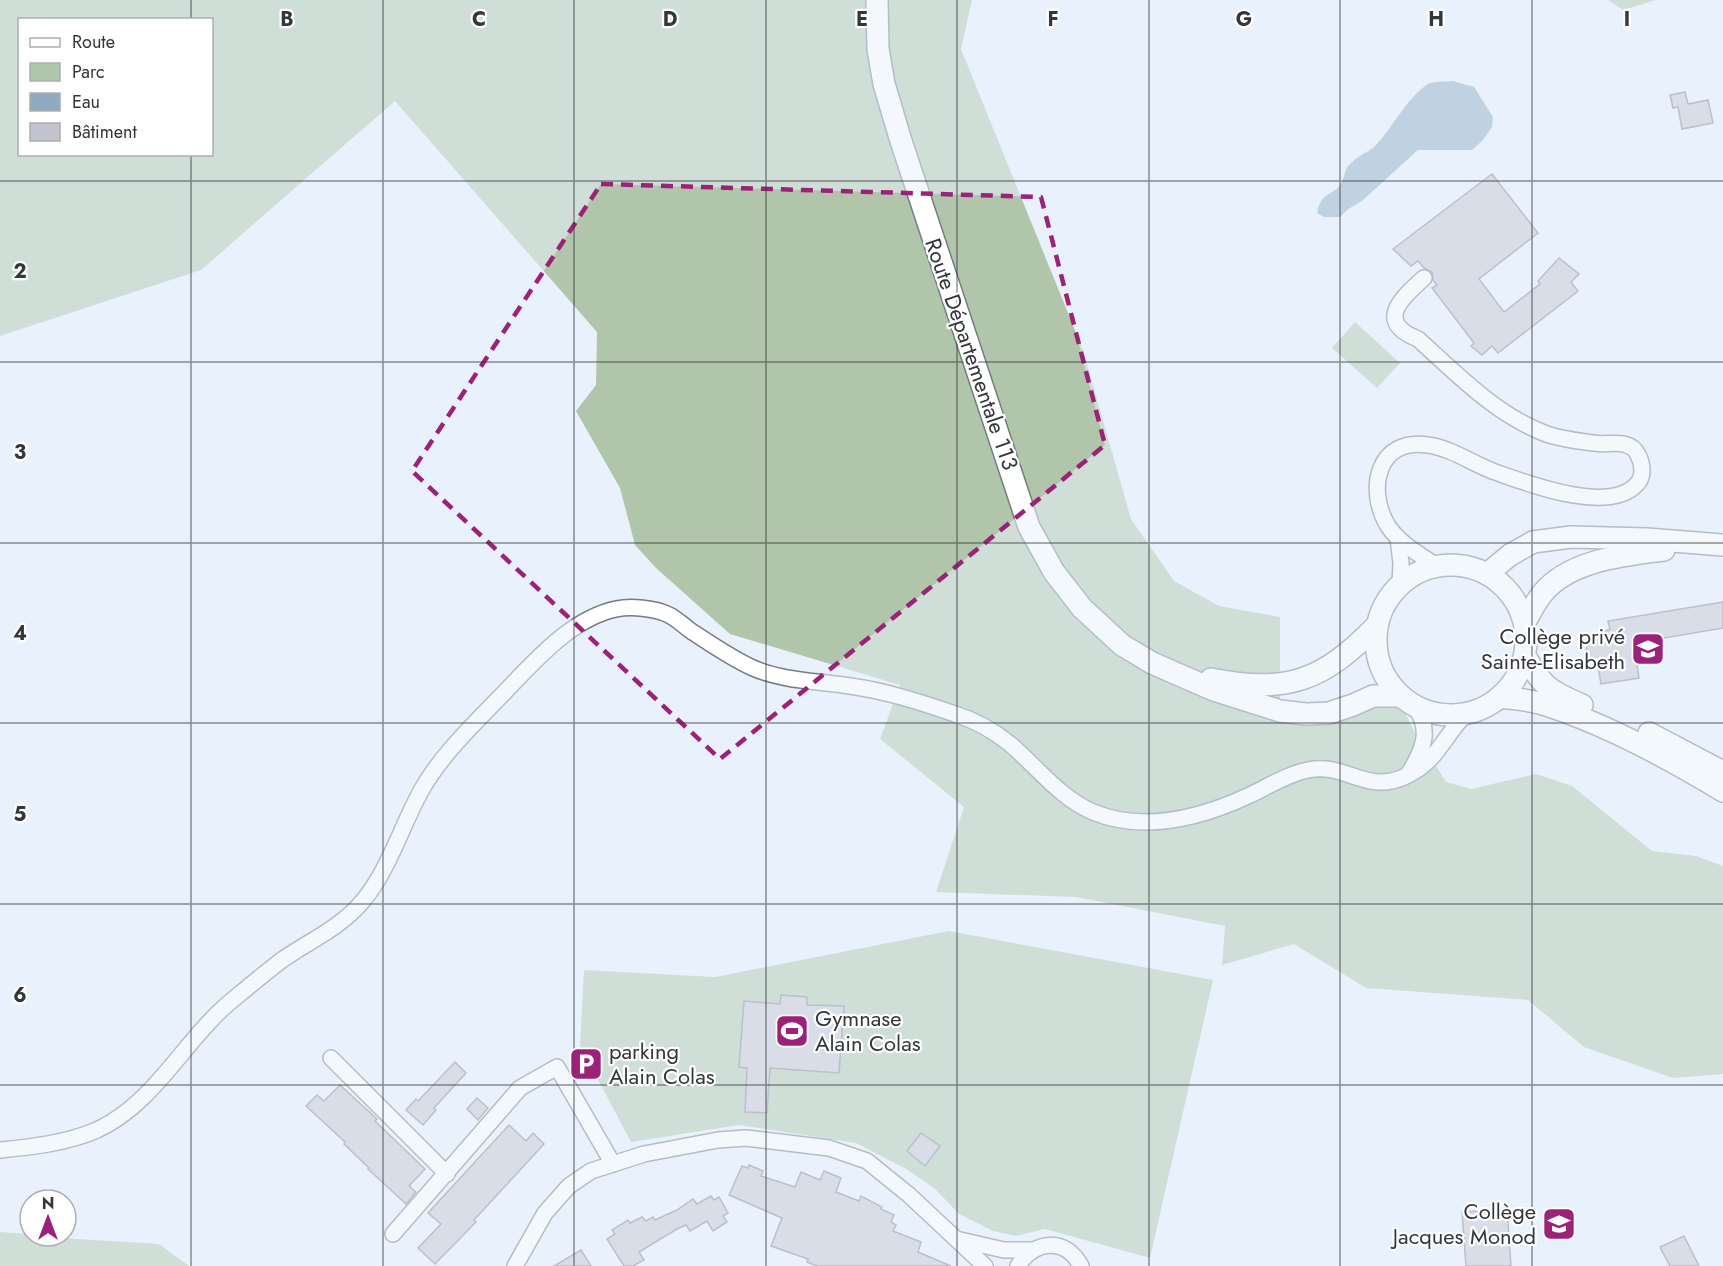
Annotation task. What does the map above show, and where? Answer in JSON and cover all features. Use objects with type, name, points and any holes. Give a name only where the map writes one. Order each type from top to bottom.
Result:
[{"type":"main road","name":"Route Départementale 113","points":[[877,0],[878,49],[884,84],[930,231],[1029,527],[1054,572],[1082,608],[1122,645],[1152,663],[1214,690],[1280,711],[1306,714],[1329,713],[1373,696],[1407,701]]},
{"type":"main road","points":[[1487,574],[1510,555],[1533,542],[1571,537],[1647,539],[1718,545]]},
{"type":"main road","points":[[1525,622],[1543,592],[1574,568],[1630,554],[1718,545]]},
{"type":"main road","points":[[1437,566],[1463,566],[1487,574],[1511,594],[1525,622],[1525,656],[1516,678],[1502,697],[1485,708],[1466,714],[1448,716],[1431,713],[1407,701],[1387,681],[1379,663],[1375,644],[1377,625],[1385,603],[1400,584],[1417,573],[1437,566]]},
{"type":"main road","name":"Route Départementale 113","points":[[1152,663],[1195,676],[1232,683],[1272,685],[1290,682],[1324,670],[1338,662],[1377,625]]},
{"type":"main road","points":[[1525,656],[1544,686],[1557,694],[1640,729],[1723,772]]},
{"type":"main road","points":[[1502,697],[1540,704],[1580,718],[1646,748],[1723,791]]},
{"type":"street","points":[[1424,278],[1403,296],[1394,311],[1396,323],[1405,334],[1418,339],[1502,411],[1545,434],[1597,444],[1613,442],[1629,446],[1638,453],[1642,466],[1641,480],[1630,492],[1608,497],[1579,496],[1494,471],[1449,451],[1427,445],[1405,445],[1390,454],[1378,470],[1377,488],[1380,508],[1388,526],[1398,538],[1437,566]]},
{"type":"street","points":[[1398,538],[1401,563],[1400,584]]},
{"type":"street","points":[[0,1150],[30,1147],[73,1138],[99,1129],[122,1114],[149,1092],[214,1017],[234,999],[280,962],[345,920],[361,904],[377,882],[424,786],[464,734],[550,646],[598,614],[620,608],[646,609],[669,615],[742,662],[770,674],[880,691],[969,719],[1006,740],[1068,797],[1091,811],[1116,819],[1179,819],[1212,812],[1294,774],[1317,768],[1339,771],[1378,783],[1390,782],[1408,776],[1423,767],[1443,747],[1450,731],[1466,714]]},
{"type":"street","points":[[1407,701],[1422,717],[1424,736],[1417,759],[1408,776]]},
{"type":"street","points":[[331,1058],[447,1174]]},
{"type":"street","points":[[393,1234],[520,1088],[557,1067],[613,1164]]},
{"type":"street","points":[[515,1266],[545,1213],[569,1186],[591,1171],[644,1154],[718,1140],[746,1138],[829,1148],[867,1161],[909,1195],[985,1266]]},
{"type":"street","points":[[958,1239],[1004,1250],[1032,1250],[1052,1245],[1070,1252],[1081,1266]]},
{"type":"street","points":[[1018,1266],[1023,1257],[1032,1250]]},
{"type":"highlighted area","points":[[601,184],[1041,197],[1105,445],[720,759],[412,471]]},
{"type":"green space","points":[[0,0],[972,0],[961,49],[1083,350],[1131,519],[1174,581],[1219,606],[1280,617],[1280,715],[1374,702],[1403,708],[1414,731],[1446,782],[1471,789],[1536,774],[1572,786],[1652,851],[1696,856],[1723,866],[1723,1074],[1673,1078],[1584,1047],[1528,1000],[1366,988],[1294,944],[1222,965],[1225,926],[1076,897],[936,892],[964,807],[880,739],[900,685],[730,634],[656,568],[635,545],[620,488],[576,411],[596,385],[597,332],[395,101],[201,270],[0,336]]},
{"type":"green space","points":[[1608,0],[1656,0],[1623,10]]},
{"type":"green space","points":[[1355,322],[1400,363],[1377,388],[1332,348]]},
{"type":"green space","points":[[949,931],[1213,980],[1150,1258],[1045,1229],[1016,1236],[993,1231],[959,1214],[935,1189],[908,1170],[856,1143],[739,1125],[631,1142],[580,1046],[584,970],[715,977]]},
{"type":"green space","points":[[0,1232],[18,1233],[18,1248],[78,1248],[78,1239],[159,1244],[189,1266],[0,1266]]},
{"type":"water","points":[[1453,81],[1474,87],[1493,117],[1492,127],[1483,140],[1472,150],[1418,150],[1363,200],[1340,217],[1324,217],[1317,213],[1321,201],[1339,187],[1347,167],[1375,146],[1422,88],[1430,83]]},
{"type":"building","points":[[1685,92],[1688,104],[1708,100],[1713,123],[1682,129],[1678,107],[1673,108],[1670,95]]},
{"type":"building","points":[[1492,174],[1538,233],[1479,279],[1504,312],[1540,284],[1538,281],[1559,258],[1579,274],[1571,282],[1578,291],[1498,353],[1492,346],[1482,355],[1471,346],[1474,343],[1432,288],[1437,285],[1433,280],[1432,272],[1418,261],[1411,266],[1393,249]]},
{"type":"building","points":[[1723,602],[1723,628],[1634,643],[1639,678],[1601,684],[1597,661],[1583,663],[1587,646],[1595,636],[1610,629],[1608,621]]},
{"type":"building","name":"Gymnase Alain Colas","points":[[781,995],[807,997],[807,1005],[844,1006],[839,1073],[770,1068],[767,1113],[745,1112],[747,1068],[739,1067],[744,1001],[780,1004]]},
{"type":"building","points":[[455,1062],[466,1073],[434,1108],[436,1110],[423,1125],[406,1110],[416,1099],[418,1101]]},
{"type":"building","points":[[340,1085],[377,1119],[375,1121],[425,1169],[409,1186],[416,1192],[406,1204],[306,1106],[317,1095],[324,1101]]},
{"type":"building","points":[[477,1098],[488,1108],[478,1120],[467,1109]]},
{"type":"building","points":[[509,1125],[526,1141],[533,1133],[544,1144],[474,1220],[476,1222],[435,1264],[418,1248],[441,1224],[428,1213]]},
{"type":"building","points":[[921,1133],[940,1146],[925,1166],[907,1151]]},
{"type":"building","points":[[749,1165],[763,1171],[761,1176],[795,1187],[801,1172],[820,1180],[824,1171],[841,1178],[836,1192],[859,1201],[861,1196],[882,1207],[881,1209],[894,1215],[891,1222],[896,1225],[893,1231],[921,1242],[918,1252],[951,1266],[817,1266],[807,1262],[808,1259],[771,1246],[782,1218],[729,1195],[742,1166],[748,1168]]},
{"type":"building","points":[[711,1196],[714,1200],[719,1197],[728,1213],[723,1216],[727,1222],[713,1231],[707,1221],[690,1231],[686,1225],[677,1229],[639,1252],[644,1260],[633,1266],[624,1266],[607,1239],[615,1234],[612,1230],[628,1220],[630,1223],[642,1217],[646,1221],[653,1217],[655,1220],[677,1210],[693,1199],[697,1204]]},
{"type":"building","points":[[1507,1209],[1511,1266],[1466,1266],[1462,1212]]},
{"type":"building","points":[[1684,1236],[1699,1266],[1670,1266],[1660,1247]]},
{"type":"building","points":[[581,1250],[591,1266],[554,1266]]},
{"type":"place","name":"Collège privé Sainte-Elisabeth","points":[[1648,649]]},
{"type":"place","name":"Gymnase Alain Colas","points":[[792,1031]]},
{"type":"place","name":"parking Alain Colas","points":[[586,1064]]},
{"type":"place","name":"Collège Jacques Monod","points":[[1559,1224]]}]
